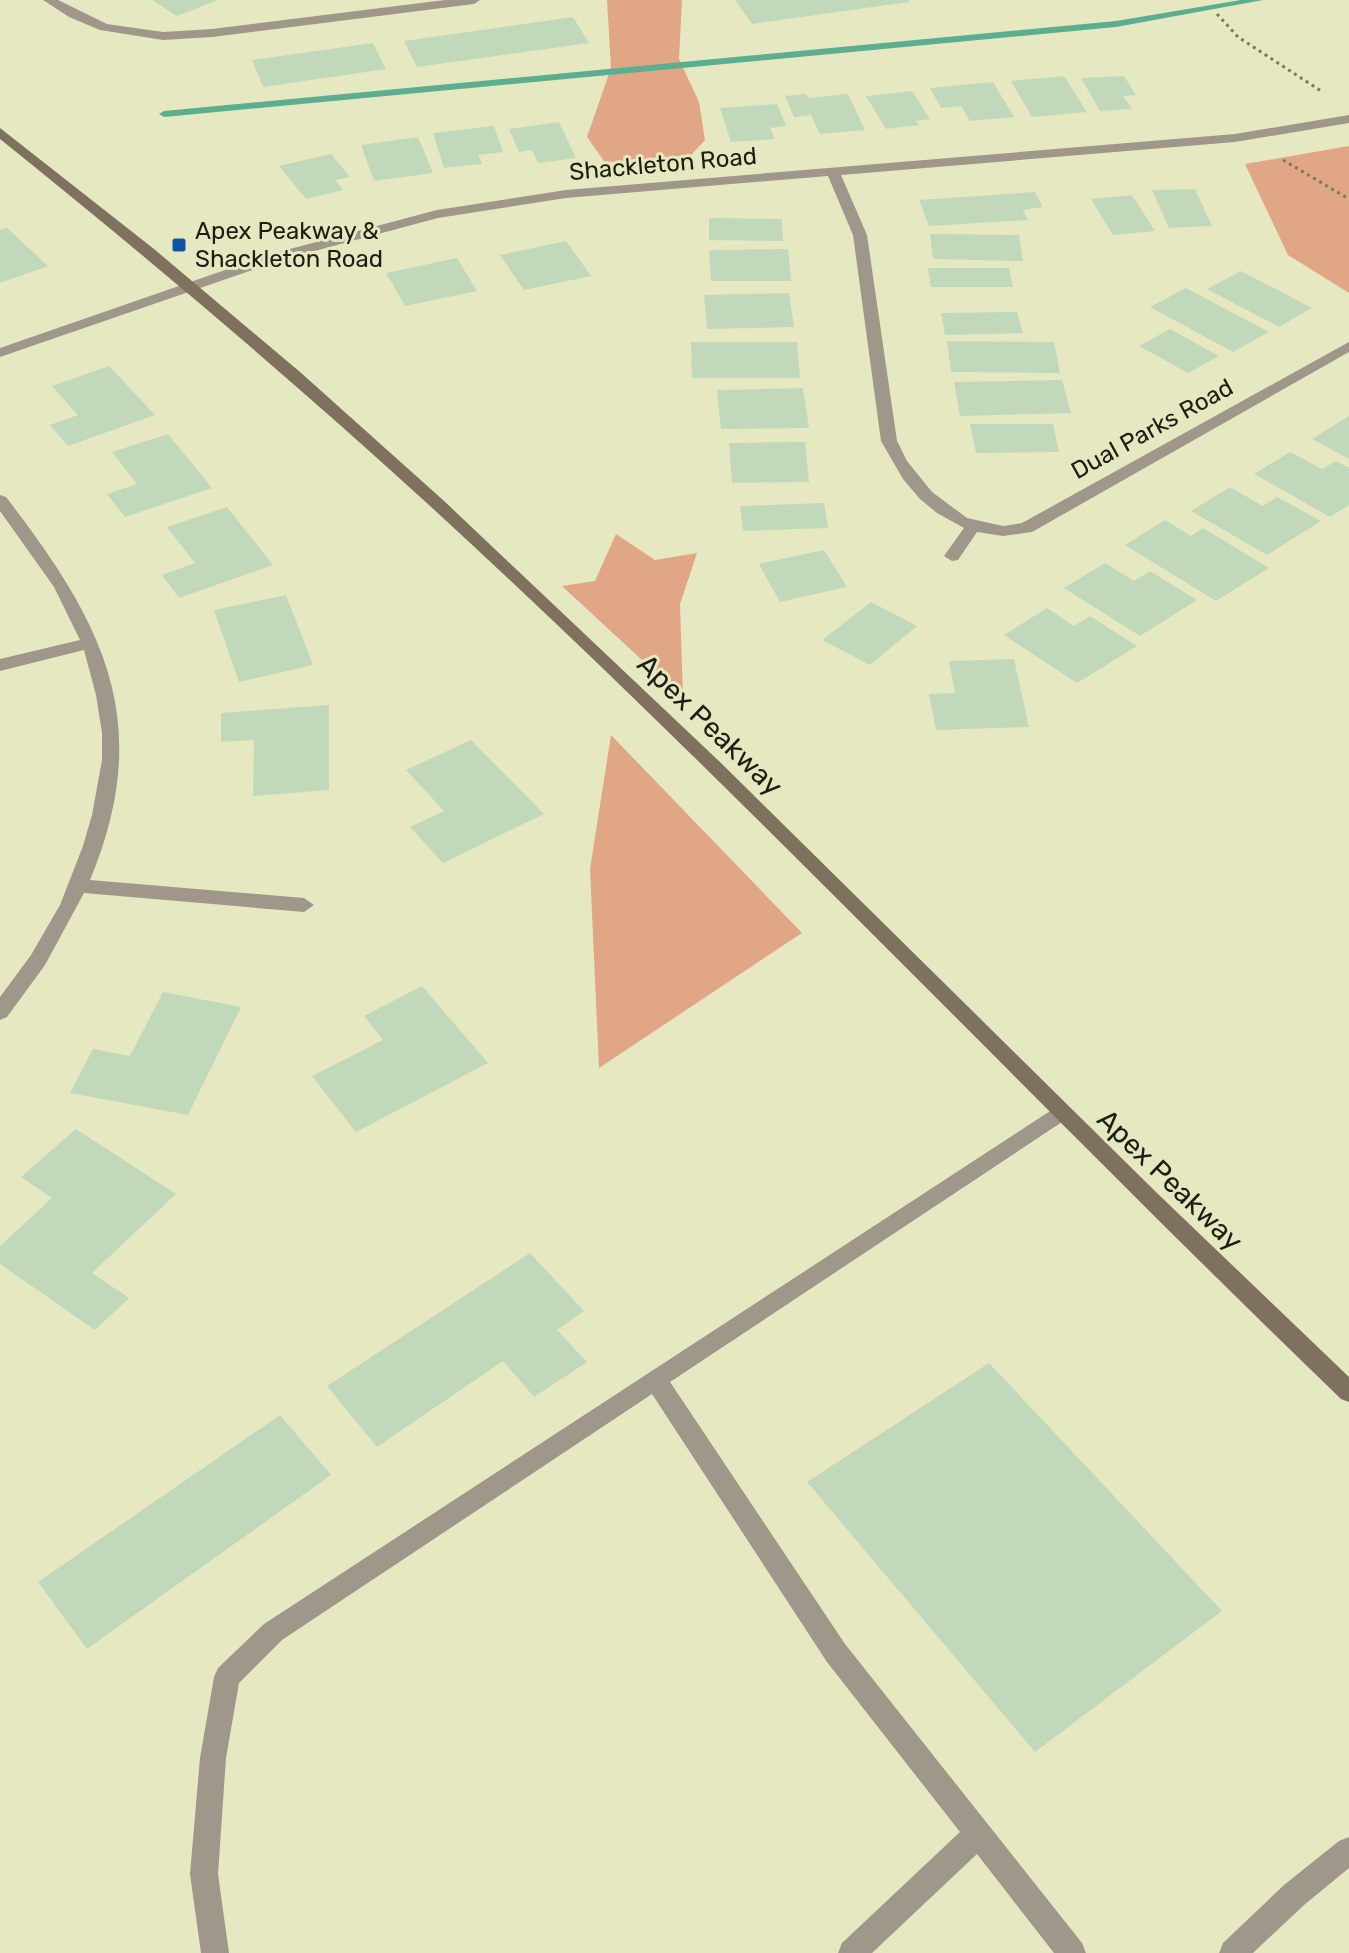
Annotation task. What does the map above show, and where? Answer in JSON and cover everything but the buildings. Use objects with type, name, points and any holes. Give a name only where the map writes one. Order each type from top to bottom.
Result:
[{"type":"main road","name":"Apex Peakway","points":[[0,132],[324,402],[541,599],[1349,1392]]},
{"type":"street","points":[[49,0],[104,27],[163,36],[212,33],[471,0]]},
{"type":"street","name":"Shackleton Road","points":[[0,353],[276,257],[437,214],[566,194],[1235,138],[1349,119]]},
{"type":"street","name":"Dual Parks Road","points":[[833,171],[860,235],[889,441],[900,466],[925,496],[950,517],[973,526],[998,531],[1026,528],[1349,346]]},
{"type":"street","points":[[0,500],[56,576],[90,643],[105,697],[113,747],[103,811],[81,886],[32,972],[0,1012]]},
{"type":"street","points":[[952,556],[973,526]]},
{"type":"street","points":[[0,665],[90,643]]},
{"type":"street","points":[[81,886],[304,905]]},
{"type":"street","points":[[215,1953],[204,1874],[213,1758],[227,1677],[273,1632],[1061,1112]]},
{"type":"street","points":[[656,1380],[836,1653],[1072,1953]]},
{"type":"street","points":[[852,1953],[978,1834]]},
{"type":"street","points":[[1233,1953],[1294,1895],[1349,1851]]},
{"type":"path","points":[[1217,14],[1238,37],[1322,91]]},
{"type":"path","points":[[1276,155],[1349,198]]},
{"type":"shaded area","points":[[607,0],[682,0],[679,59],[699,102],[705,140],[691,155],[604,161],[587,137],[611,68]]},
{"type":"shaded area","points":[[1349,146],[1349,293],[1288,255],[1245,164]]},
{"type":"shaded area","points":[[616,534],[655,560],[697,553],[680,604],[683,698],[562,586],[595,581]]},
{"type":"shaded area","points":[[611,735],[802,933],[599,1068],[590,869]]},
{"type":"waterway","points":[[164,114],[1116,24],[1258,0]]},
{"type":"place","name":"Apex Peakway & Shackleton Road","points":[[179,245]]}]
